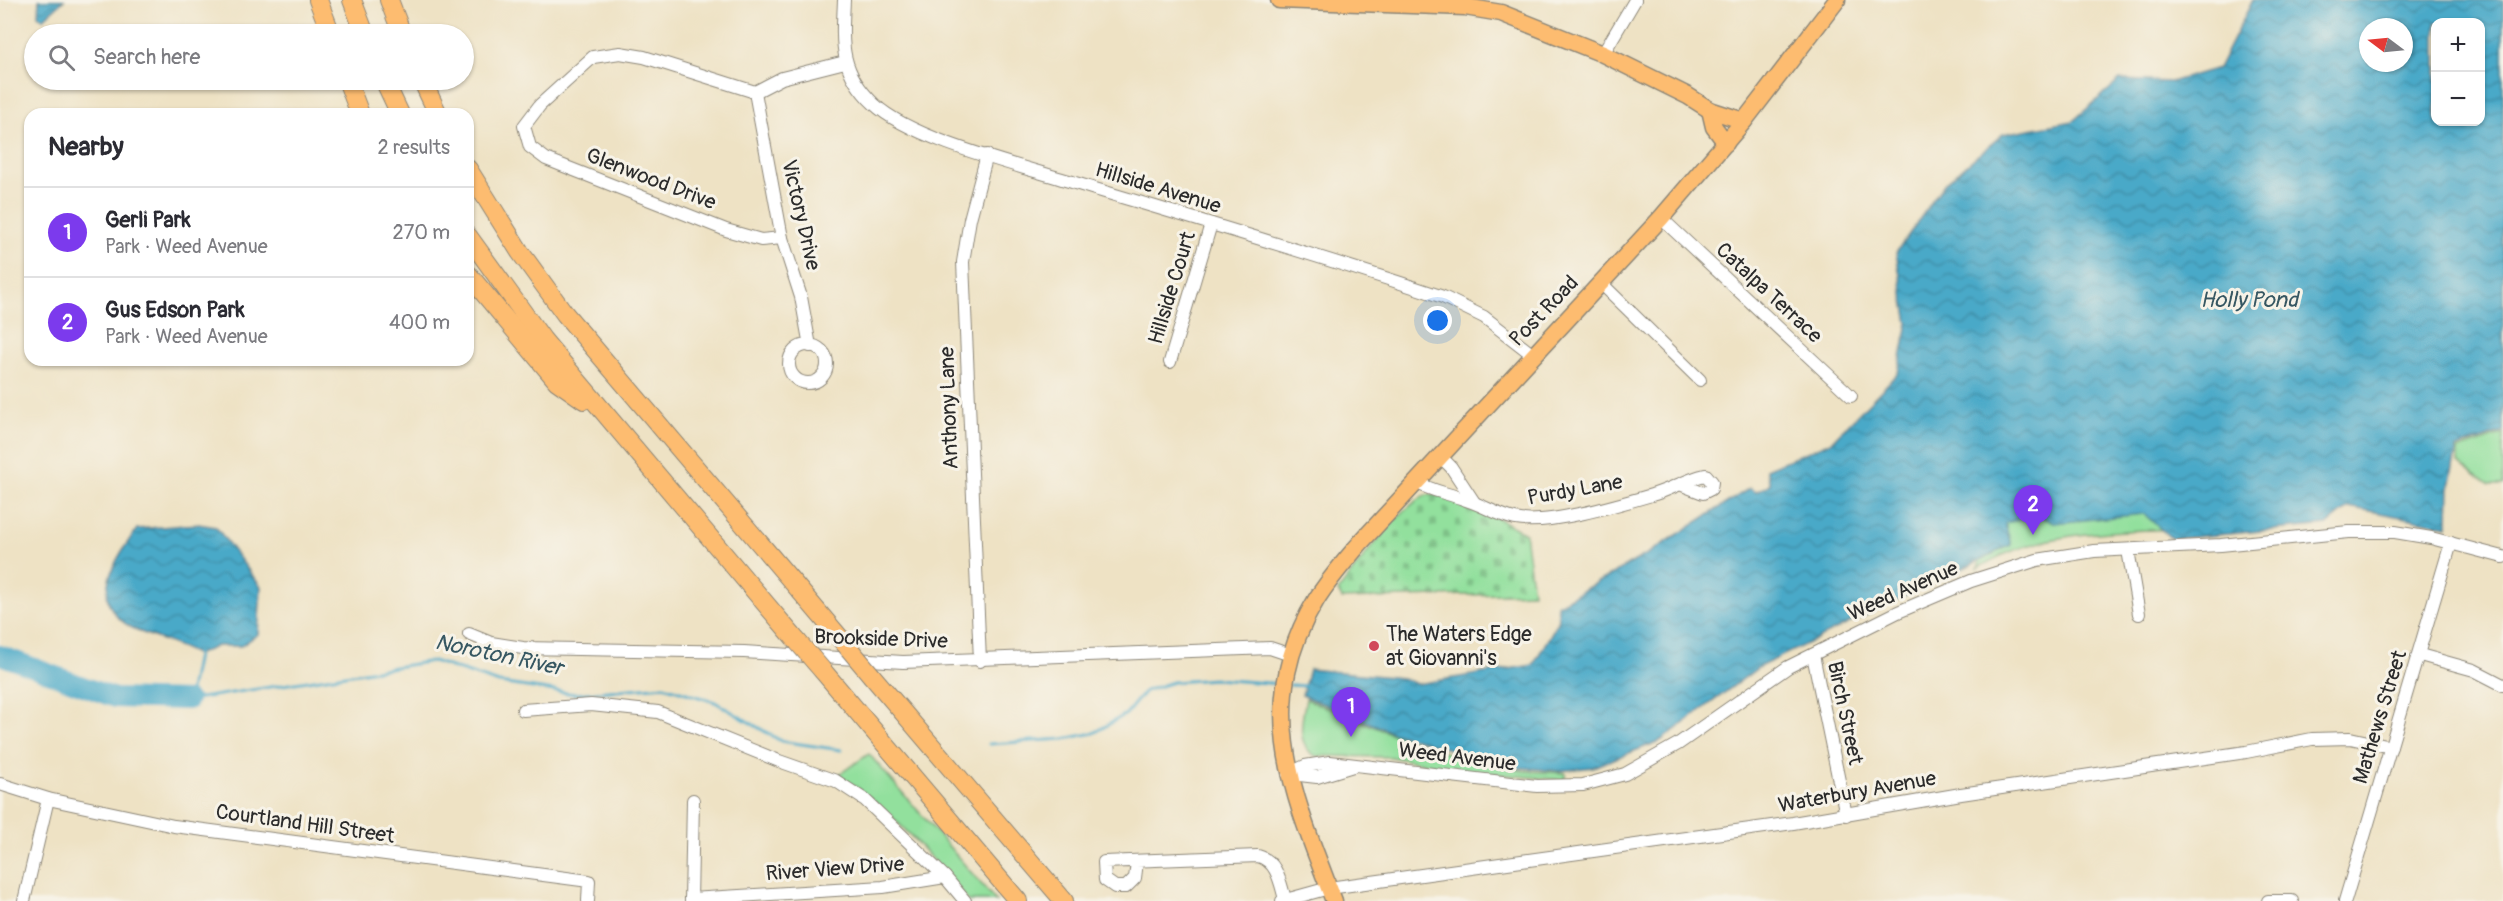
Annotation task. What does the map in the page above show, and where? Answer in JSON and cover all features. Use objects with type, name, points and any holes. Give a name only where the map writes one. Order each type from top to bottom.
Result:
[{"type":"highway","points":[[318,0],[327,24]]},
{"type":"highway","points":[[352,0],[361,24]]},
{"type":"highway","points":[[389,0],[398,24]]},
{"type":"highway","points":[[351,90],[358,108]]},
{"type":"highway","points":[[389,90],[397,108]]},
{"type":"highway","points":[[427,90],[435,108]]},
{"type":"highway","points":[[474,179],[515,244],[565,314],[1064,901]]},
{"type":"highway","points":[[474,245],[519,309],[603,412],[1018,901]]},
{"type":"highway","points":[[474,281],[557,381],[603,412]]},
{"type":"main road","points":[[1279,0],[1465,7],[1501,13],[1603,54],[1688,96],[1710,110],[1744,122]]},
{"type":"main road","name":"Post Road","points":[[1332,894],[1288,774],[1284,744],[1283,696],[1290,659],[1307,616],[1331,578],[1439,455],[1661,218],[1726,143],[1837,0]]},
{"type":"main road","points":[[1710,110],[1714,127],[1726,143]]},
{"type":"street","name":"Hillside Avenue","points":[[844,0],[842,45],[845,62],[862,92],[894,120],[987,155],[1443,297],[1484,317],[1533,355]]},
{"type":"street","points":[[1603,54],[1635,0]]},
{"type":"street","name":"Glenwood Drive","points":[[755,92],[644,57],[620,53],[593,57],[540,105],[525,126],[530,147],[546,159],[726,230],[761,240],[782,238]]},
{"type":"street","points":[[755,92],[782,78],[845,62]]},
{"type":"street","name":"Victory Drive","points":[[755,92],[782,238],[801,297],[810,346]]},
{"type":"street","name":"Anthony Lane","points":[[980,661],[963,262],[970,219],[987,155]]},
{"type":"street","name":"Catalpa Terrace","points":[[1661,218],[1851,396]]},
{"type":"street","name":"Hillside Court","points":[[1170,362],[1211,224]]},
{"type":"street","points":[[1601,283],[1700,380]]},
{"type":"street","points":[[1439,455],[1451,467],[1475,503]]},
{"type":"street","name":"Purdy Lane","points":[[1416,482],[1428,490],[1475,503],[1515,519],[1533,520],[1596,509],[1682,485]]},
{"type":"street","name":"Weed Avenue","points":[[1288,774],[1305,766],[1330,762],[1354,766],[1410,769],[1537,786],[1560,787],[1602,781],[1652,760],[1772,677],[1898,612],[2010,568],[2065,554],[2349,532],[2395,532],[2451,543],[2503,557]]},
{"type":"street","name":"Mathews Street","points":[[2345,901],[2420,655],[2451,543]]},
{"type":"street","points":[[2128,550],[2139,614]]},
{"type":"street","name":"Brookside Drive","points":[[469,634],[491,643],[523,648],[744,652],[903,662],[980,661],[1270,648],[1290,659]]},
{"type":"street","name":"Birch Street","points":[[1813,655],[1846,815]]},
{"type":"street","points":[[2420,655],[2474,670],[2503,685]]},
{"type":"street","points":[[523,710],[591,705],[658,712],[779,761],[836,781],[865,800],[945,877],[965,901]]},
{"type":"street","name":"Waterbury Avenue","points":[[1283,900],[1846,815],[1961,794],[2246,752],[2312,739],[2350,738],[2391,747]]},
{"type":"street","name":"Courtland Hill Street","points":[[0,784],[48,799],[174,826],[590,882],[588,901]]},
{"type":"street","points":[[24,901],[48,799]]},
{"type":"street","points":[[691,900],[693,800]]},
{"type":"street","points":[[1137,862],[1262,857],[1274,868],[1283,900]]},
{"type":"street","name":"River View Drive","points":[[691,900],[883,887],[945,877]]},
{"type":"street","points":[[2268,901],[2292,901]]},
{"type":"green space","points":[[2503,434],[2503,485],[2490,485],[2458,463],[2458,450]]},
{"type":"green space","points":[[1431,494],[1469,503],[1525,533],[1533,593],[1342,599],[1338,591],[1381,536],[1408,508]]},
{"type":"green space","points":[[2127,498],[2191,529],[2136,530],[2054,539],[2002,555],[1978,568],[1988,531],[1997,514]]},
{"type":"green space","points":[[1306,699],[1432,748],[1511,769],[1566,773],[1564,780],[1461,771],[1391,757],[1316,756],[1305,746],[1303,739],[1302,723]]},
{"type":"green space","points":[[869,754],[996,901],[968,901],[892,817],[838,775]]},
{"type":"water","points":[[39,0],[64,0],[43,19],[38,15]]},
{"type":"water","name":"Holly Pond","points":[[2253,0],[2503,0],[2503,432],[2457,448],[2449,486],[2448,526],[2349,507],[2327,525],[2172,539],[2144,514],[2055,523],[2039,516],[2005,523],[2011,545],[1759,667],[1660,741],[1593,767],[1559,771],[1512,767],[1394,733],[1302,695],[1309,669],[1402,678],[1417,684],[1533,665],[1559,620],[1557,605],[1649,553],[1750,488],[1756,492],[1770,484],[1766,469],[1831,442],[1898,373],[1908,323],[1896,253],[1944,184],[2003,134],[2073,121],[2120,80],[2171,82],[2218,68]]},
{"type":"water","points":[[198,524],[216,527],[261,587],[258,634],[241,646],[217,646],[197,655],[130,627],[116,616],[109,603],[107,590],[117,561],[137,529]]},
{"type":"waterway","name":"Noroton River","points":[[0,655],[115,698],[188,700]]},
{"type":"waterway","name":"Noroton River","points":[[197,655],[188,700],[433,661],[499,683],[575,694],[664,686],[715,702],[781,741],[841,750]]},
{"type":"waterway","name":"Noroton River","points":[[989,744],[1063,739],[1094,733],[1126,714],[1145,691],[1173,682],[1215,679],[1281,684]]},
{"type":"waterway","name":"Noroton River","points":[[1290,685],[1308,686]]},
{"type":"place","name":"Gus Edson Park","points":[[2033,535]]},
{"type":"place","name":"The Waters Edge at Giovanni's","points":[[1374,646]]},
{"type":"place","name":"Gerli Park","points":[[1351,737]]}]
